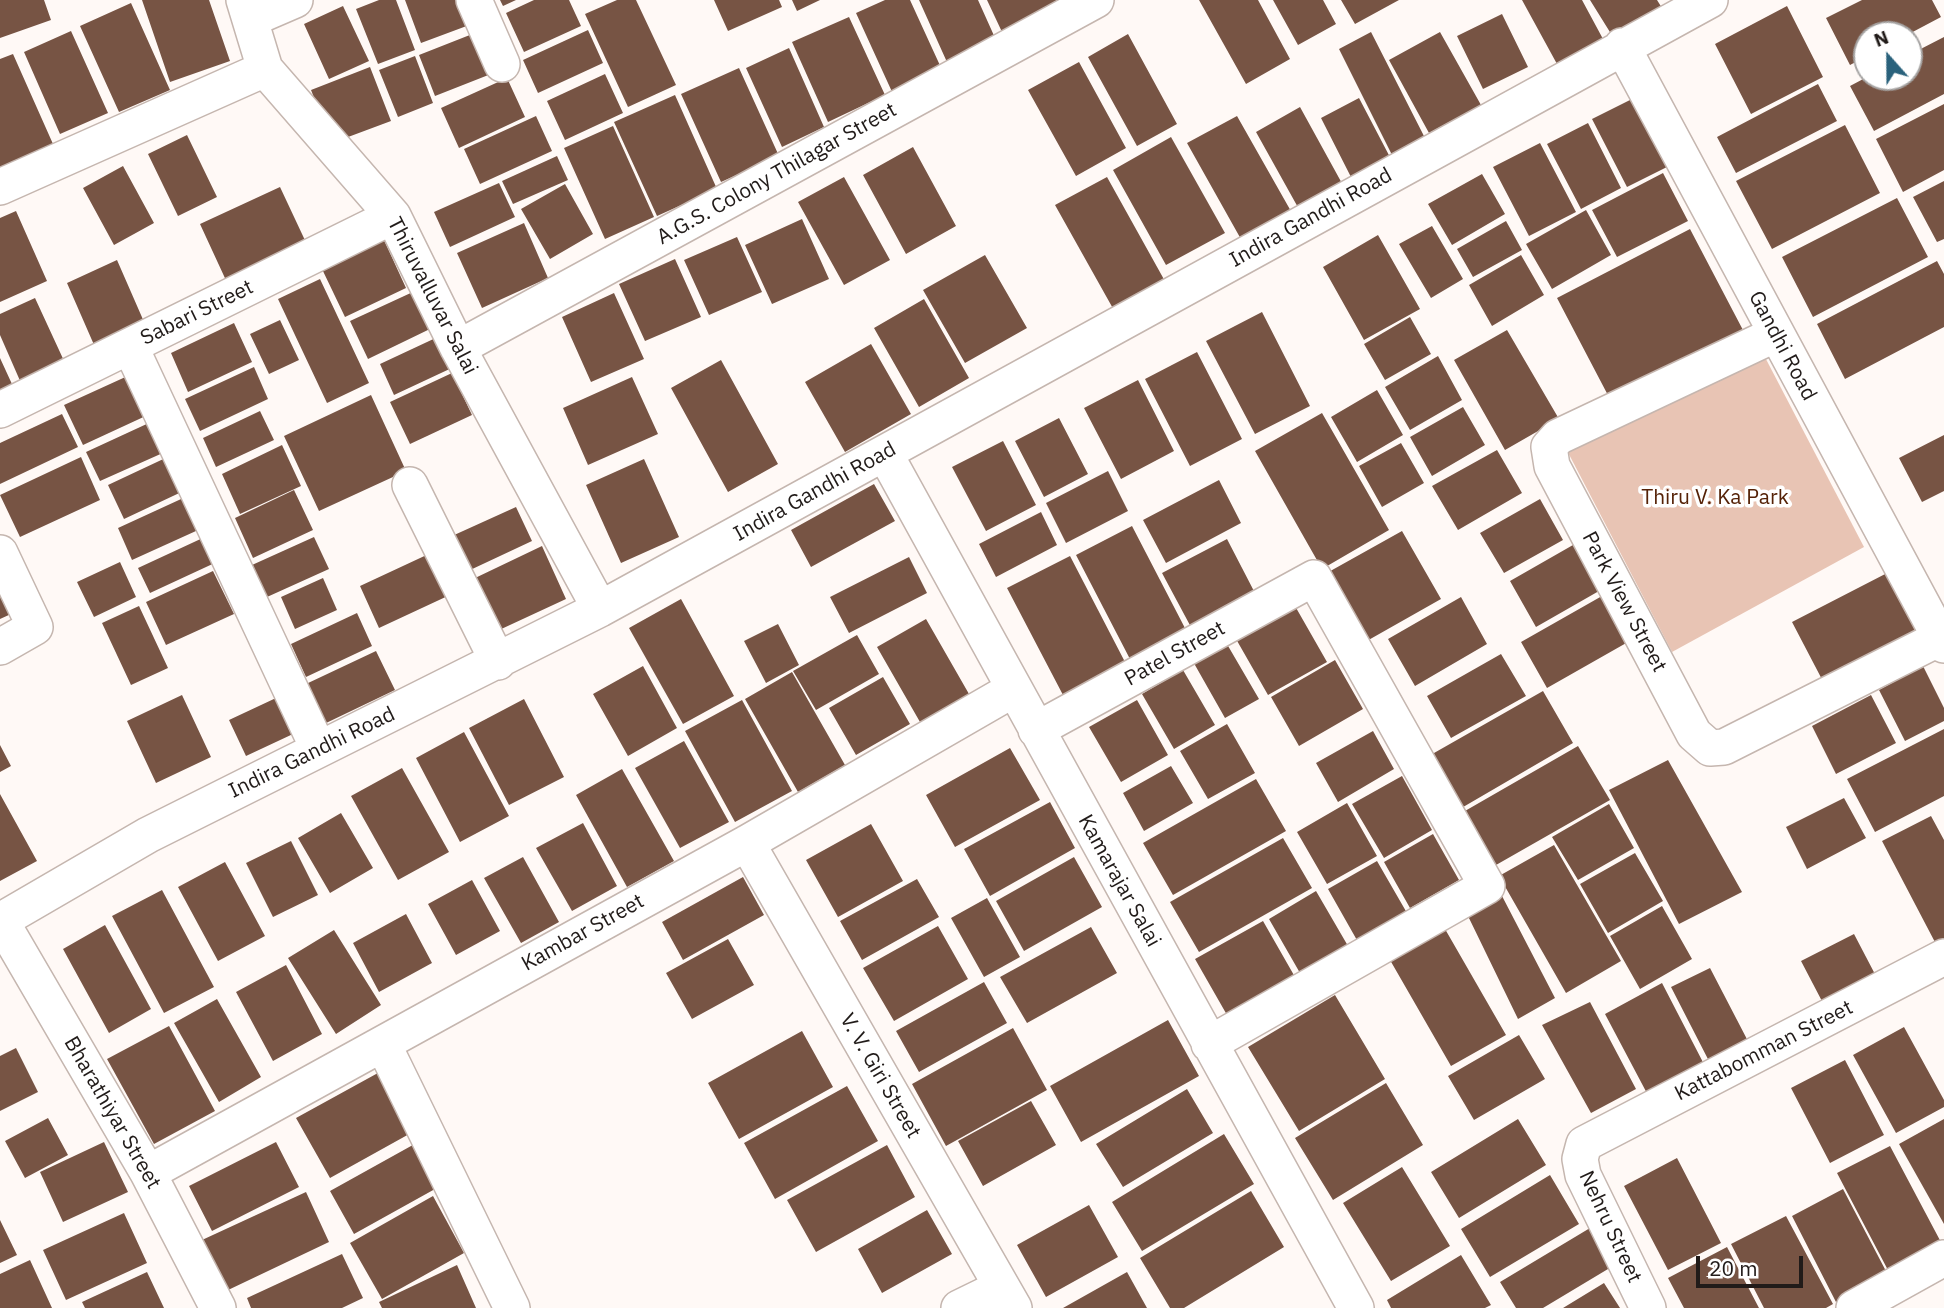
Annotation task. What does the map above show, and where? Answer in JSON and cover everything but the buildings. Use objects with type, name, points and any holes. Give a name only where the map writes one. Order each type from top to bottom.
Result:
[{"type":"street","points":[[248,9],[295,0]]},
{"type":"street","points":[[474,0],[502,64]]},
{"type":"street","name":"A.G.S. Colony Thilagar Street","points":[[458,348],[1096,0]]},
{"type":"street","name":"Indira Gandhi Road","points":[[0,921],[148,835],[600,609],[1710,0]]},
{"type":"street","name":"Thiruvalluvar Salai","points":[[248,9],[265,69],[393,216],[458,348],[600,609]]},
{"type":"street","name":"Gandhi Road","points":[[1622,46],[1942,642]]},
{"type":"street","points":[[0,187],[265,69]]},
{"type":"street","name":"Sabari Street","points":[[0,410],[393,216]]},
{"type":"street","name":"Park View Street","points":[[1776,334],[1558,437],[1549,447],[1552,466],[1694,734],[1710,748],[1724,747],[1942,642]]},
{"type":"street","points":[[130,346],[318,748]]},
{"type":"street","name":"Kamarajar Salai","points":[[884,454],[1356,1308]]},
{"type":"street","points":[[410,485],[498,662]]},
{"type":"street","points":[[0,553],[35,627],[0,647]]},
{"type":"street","name":"Patel Street","points":[[1035,730],[1314,578],[1487,886],[1209,1044]]},
{"type":"street","name":"Kambar Street","points":[[148,1173],[747,843],[1014,689]]},
{"type":"street","name":"V. V. Giri Street","points":[[747,843],[1008,1298]]},
{"type":"street","name":"Bharathiyar Street","points":[[0,921],[148,1173],[218,1308]]},
{"type":"street","name":"Kattabomman Street","points":[[1584,1144],[1944,957]]},
{"type":"street","points":[[383,1044],[512,1308]]},
{"type":"street","name":"Nehru Street","points":[[1584,1144],[1580,1159],[1583,1175],[1648,1308]]},
{"type":"street","points":[[1854,1308],[1944,1258]]},
{"type":"street","points":[[959,1308],[1008,1298]]},
{"type":"green space","name":"Thiru V. Ka Park","points":[[1756,340],[1864,547],[1672,652],[1561,439]]}]
